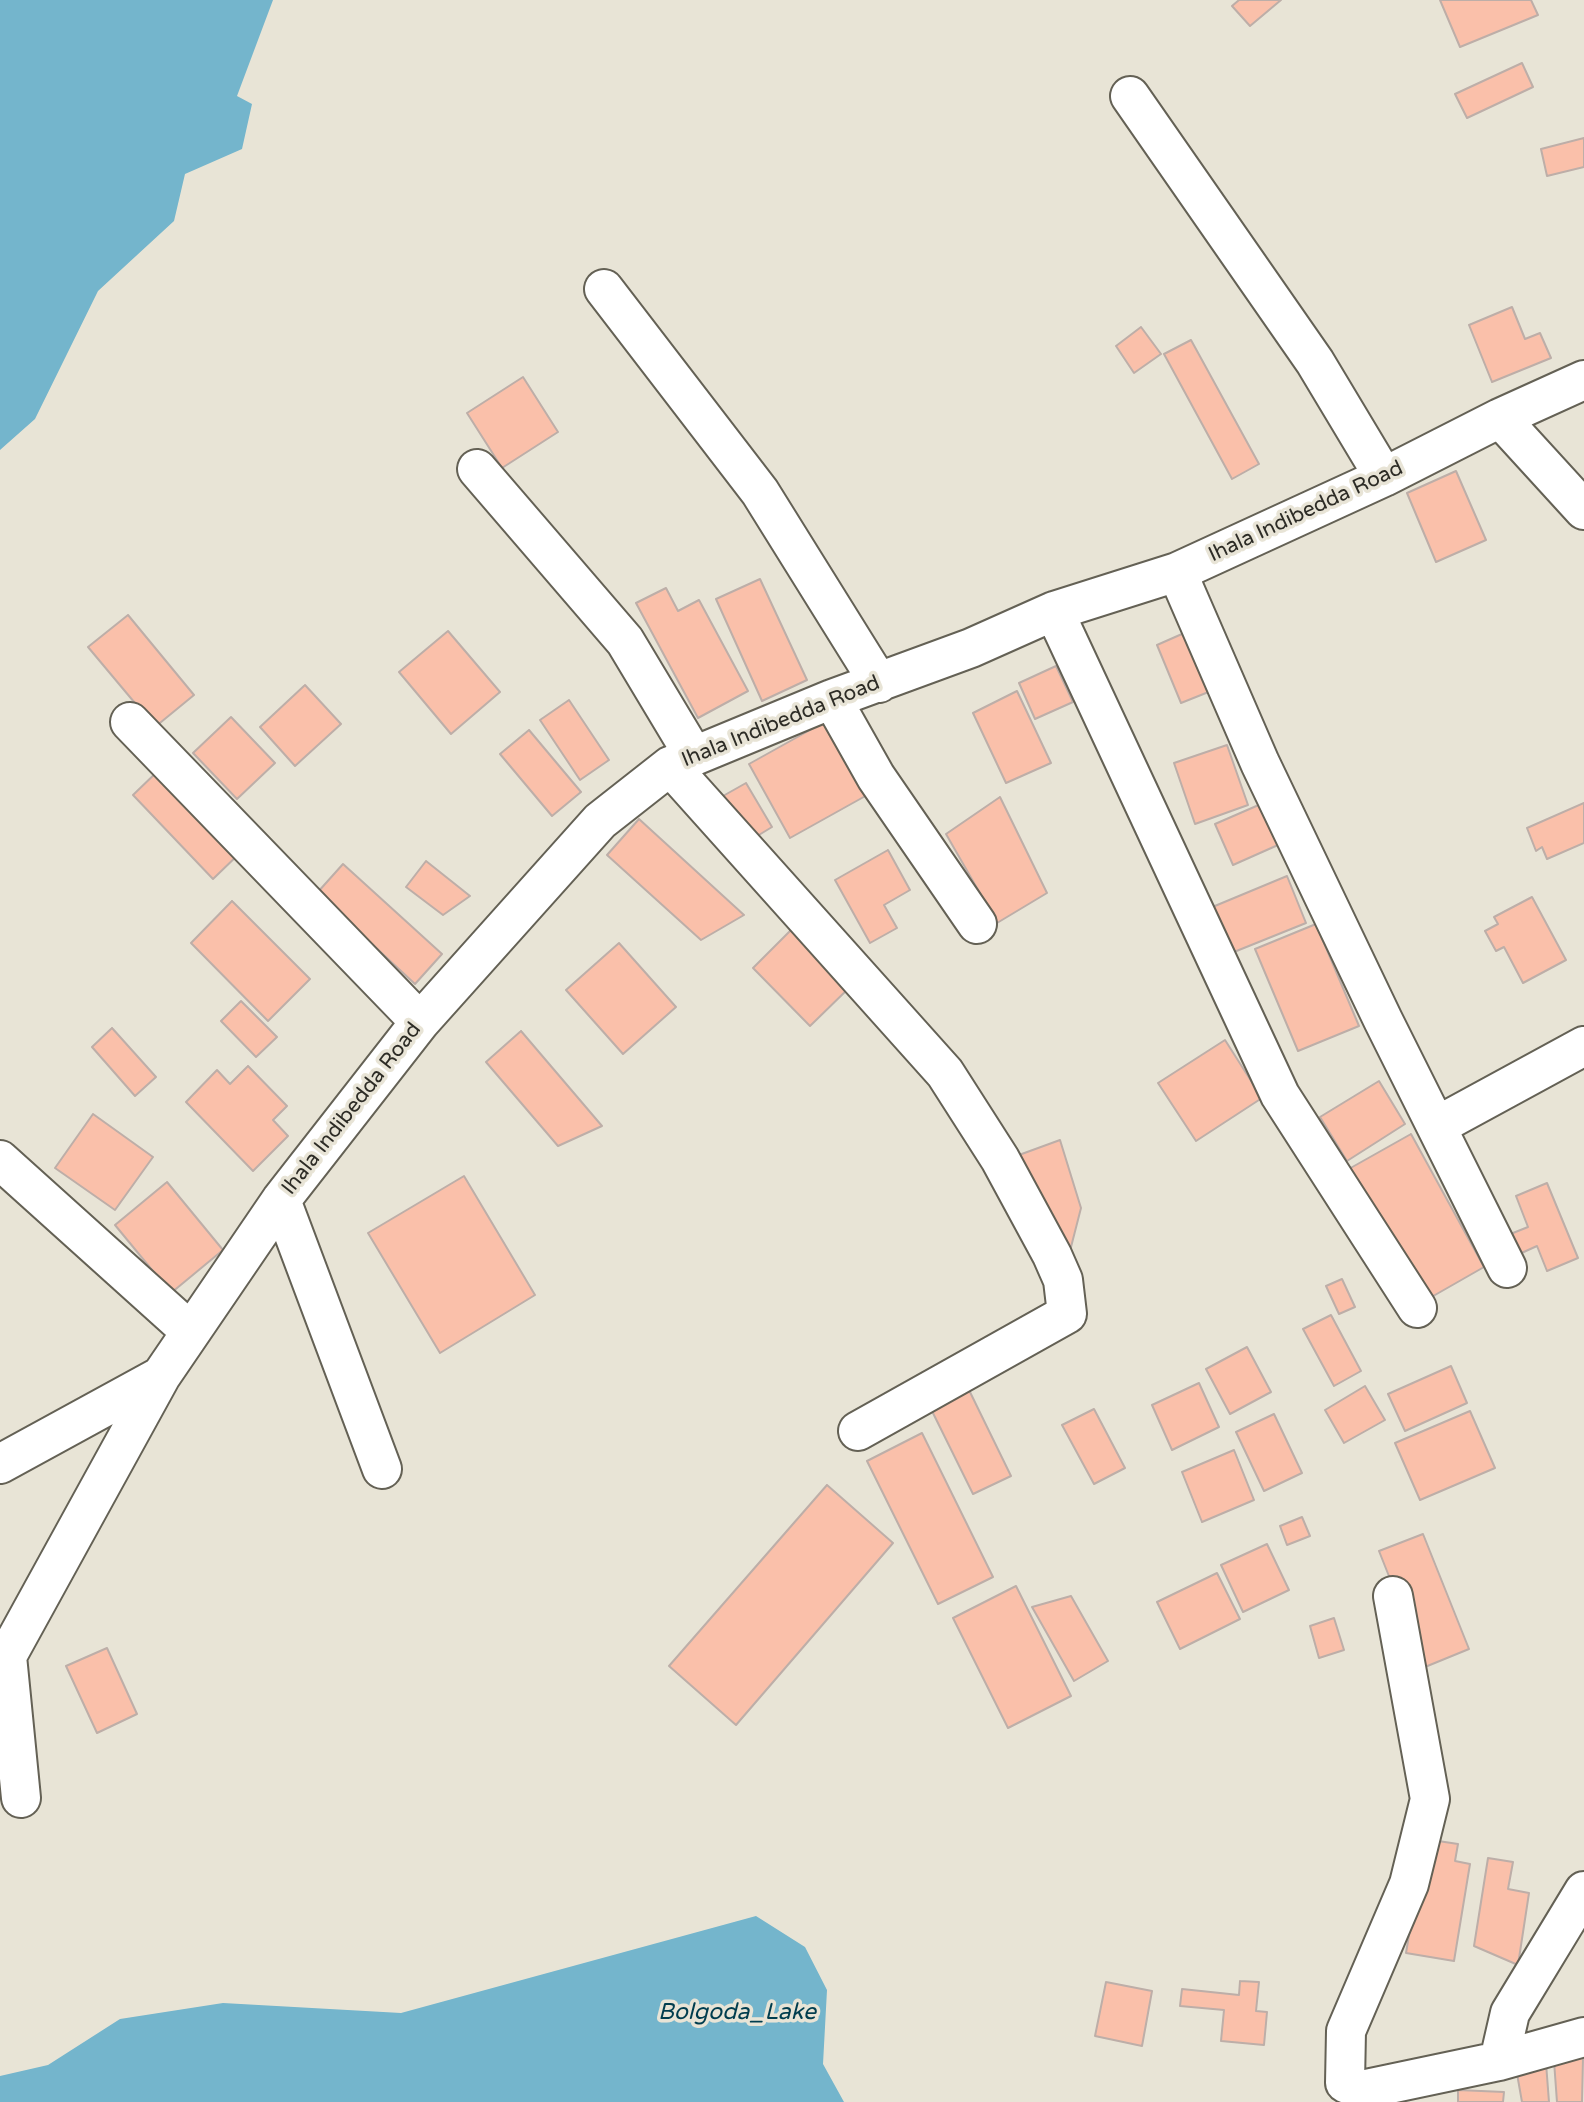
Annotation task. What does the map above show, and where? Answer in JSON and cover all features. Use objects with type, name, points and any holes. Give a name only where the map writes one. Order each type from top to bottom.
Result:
[{"type":"street","points":[[1130,96],[1315,362],[1384,477]]},
{"type":"street","points":[[604,289],[760,492],[878,683]]},
{"type":"street","name":"Ihala Indibedda Road","points":[[21,1798],[7,1656],[161,1376],[281,1200],[420,1022],[600,821],[682,761],[832,699],[971,648],[1054,611],[1177,572],[1384,477],[1500,418],[1584,380]]},
{"type":"street","points":[[1500,418],[1584,510]]},
{"type":"street","points":[[477,469],[625,641],[682,761],[945,1073],[1000,1158],[1063,1280],[1068,1314],[858,1431]]},
{"type":"street","points":[[1177,572],[1260,763],[1383,1020],[1507,1268]]},
{"type":"street","points":[[1054,611],[1280,1095],[1417,1308]]},
{"type":"street","points":[[832,699],[876,777],[977,923]]},
{"type":"street","points":[[130,722],[420,1022]]},
{"type":"street","points":[[1437,1126],[1584,1046]]},
{"type":"street","points":[[0,1160],[191,1332]]},
{"type":"street","points":[[281,1200],[382,1469]]},
{"type":"street","name":"Ihala Indibedda Road","points":[[0,1464],[161,1376]]},
{"type":"street","points":[[1393,1596],[1430,1799],[1409,1884],[1346,2031],[1345,2083],[1358,2096],[1584,2037]]},
{"type":"street","points":[[1499,2061],[1510,2013],[1584,1891]]},
{"type":"water","points":[[0,0],[273,0],[237,96],[252,104],[242,149],[185,174],[174,221],[98,291],[35,419],[0,450]]},
{"type":"water","name":"Bolgoda_Lake","points":[[756,1916],[805,1947],[827,1990],[823,2064],[844,2102],[0,2102],[0,2076],[48,2065],[120,2019],[223,2003],[401,2013]]},
{"type":"building","points":[[1239,0],[1281,0],[1250,26],[1232,6]]},
{"type":"building","points":[[1440,0],[1531,0],[1538,15],[1460,47]]},
{"type":"building","points":[[1522,63],[1533,87],[1467,118],[1455,94]]},
{"type":"building","points":[[1584,138],[1584,167],[1547,176],[1541,149]]},
{"type":"building","points":[[1512,307],[1525,339],[1540,333],[1551,358],[1492,382],[1469,325]]},
{"type":"building","points":[[1141,327],[1161,354],[1134,373],[1116,346]]},
{"type":"building","points":[[1191,340],[1259,464],[1232,479],[1164,354]]},
{"type":"building","points":[[523,377],[558,432],[502,468],[467,413]]},
{"type":"building","points":[[1456,471],[1486,540],[1436,562],[1407,493]]},
{"type":"building","points":[[760,579],[807,680],[762,701],[716,599]]},
{"type":"building","points":[[666,588],[678,611],[699,600],[748,691],[698,718],[636,603]]},
{"type":"building","points":[[128,615],[194,695],[155,727],[88,647]]},
{"type":"building","points":[[1191,630],[1216,689],[1181,703],[1157,645]]},
{"type":"building","points":[[448,631],[500,692],[451,734],[399,672]]},
{"type":"building","points":[[1056,666],[1073,702],[1035,719],[1019,683]]},
{"type":"building","points":[[305,685],[341,724],[295,766],[260,727]]},
{"type":"building","points":[[1017,691],[1051,763],[1006,783],[973,713]]},
{"type":"building","points":[[569,700],[609,760],[580,780],[540,720]]},
{"type":"building","points":[[231,717],[275,763],[237,799],[193,753]]},
{"type":"building","points":[[828,720],[869,794],[790,838],[749,764]]},
{"type":"building","points":[[529,730],[581,792],[552,816],[500,754]]},
{"type":"building","points":[[1227,745],[1248,805],[1195,824],[1174,763]]},
{"type":"building","points":[[162,767],[242,851],[213,879],[133,795]]},
{"type":"building","points":[[746,783],[772,827],[749,841],[723,796]]},
{"type":"building","points":[[1000,797],[1047,893],[997,923],[946,834]]},
{"type":"building","points":[[1584,803],[1584,843],[1547,859],[1542,847],[1536,851],[1527,828]]},
{"type":"building","points":[[1261,804],[1278,845],[1233,865],[1215,824]]},
{"type":"building","points":[[639,819],[744,915],[701,940],[607,855]]},
{"type":"building","points":[[888,850],[910,890],[884,905],[897,928],[870,943],[835,880]]},
{"type":"building","points":[[426,861],[470,896],[443,915],[406,887]]},
{"type":"building","points":[[343,864],[442,954],[415,984],[317,893]]},
{"type":"building","points":[[1287,876],[1306,923],[1229,954],[1210,908]]},
{"type":"building","points":[[1532,897],[1566,960],[1523,983],[1504,947],[1496,951],[1485,931],[1498,924],[1494,917]]},
{"type":"building","points":[[232,901],[310,979],[268,1021],[191,943]]},
{"type":"building","points":[[1316,924],[1359,1026],[1298,1051],[1255,949]]},
{"type":"building","points":[[793,928],[851,986],[810,1026],[753,968]]},
{"type":"building","points":[[619,943],[676,1007],[623,1054],[566,990]]},
{"type":"building","points":[[241,1001],[277,1037],[256,1057],[221,1021]]},
{"type":"building","points":[[112,1028],[156,1077],[135,1096],[92,1047]]},
{"type":"building","points":[[521,1031],[602,1126],[558,1146],[486,1062]]},
{"type":"building","points":[[1225,1040],[1262,1098],[1196,1141],[1158,1083]]},
{"type":"building","points":[[248,1066],[287,1106],[273,1120],[288,1136],[253,1171],[186,1102],[217,1070],[230,1084]]},
{"type":"building","points":[[1379,1081],[1405,1124],[1347,1161],[1320,1117]]},
{"type":"building","points":[[93,1114],[153,1157],[115,1210],[55,1168]]},
{"type":"building","points":[[1411,1134],[1484,1267],[1421,1303],[1347,1170]]},
{"type":"building","points":[[1060,1140],[1081,1208],[1071,1247],[1052,1253],[1008,1159]]},
{"type":"building","points":[[464,1176],[535,1295],[440,1353],[368,1233]]},
{"type":"building","points":[[167,1182],[223,1250],[171,1293],[115,1225]]},
{"type":"building","points":[[1547,1183],[1578,1258],[1547,1271],[1537,1246],[1506,1260],[1498,1239],[1528,1227],[1516,1196]]},
{"type":"building","points":[[1342,1279],[1355,1307],[1339,1314],[1326,1286]]},
{"type":"building","points":[[1331,1315],[1361,1371],[1334,1386],[1303,1329]]},
{"type":"building","points":[[1247,1347],[1271,1392],[1230,1414],[1206,1369]]},
{"type":"building","points":[[1451,1366],[1467,1403],[1405,1431],[1388,1394]]},
{"type":"building","points":[[1199,1383],[1219,1427],[1172,1450],[1152,1405]]},
{"type":"building","points":[[1365,1386],[1385,1420],[1344,1443],[1325,1410]]},
{"type":"building","points":[[969,1390],[1011,1476],[973,1494],[931,1409]]},
{"type":"building","points":[[1094,1409],[1125,1468],[1094,1484],[1062,1425]]},
{"type":"building","points":[[1470,1411],[1495,1468],[1420,1500],[1395,1443]]},
{"type":"building","points":[[1274,1414],[1302,1473],[1264,1491],[1236,1432]]},
{"type":"building","points":[[922,1433],[993,1577],[938,1604],[867,1461]]},
{"type":"building","points":[[1234,1450],[1254,1500],[1202,1522],[1182,1472]]},
{"type":"building","points":[[827,1485],[893,1543],[736,1725],[669,1666]]},
{"type":"building","points":[[1302,1517],[1310,1536],[1287,1545],[1280,1526]]},
{"type":"building","points":[[1423,1534],[1469,1649],[1425,1667],[1379,1551]]},
{"type":"building","points":[[1267,1544],[1289,1590],[1243,1612],[1221,1565]]},
{"type":"building","points":[[1217,1573],[1240,1619],[1180,1649],[1157,1602]]},
{"type":"building","points":[[1016,1586],[1071,1696],[1008,1728],[953,1618]]},
{"type":"building","points":[[1071,1596],[1108,1661],[1074,1681],[1032,1607]]},
{"type":"building","points":[[1334,1618],[1344,1650],[1319,1658],[1310,1626]]},
{"type":"building","points":[[107,1648],[137,1714],[97,1733],[66,1666]]},
{"type":"building","points":[[1425,1839],[1458,1844],[1455,1861],[1470,1864],[1454,1961],[1406,1953]]},
{"type":"building","points":[[1488,1858],[1513,1862],[1508,1889],[1529,1893],[1518,1965],[1474,1946]]},
{"type":"building","points":[[1240,1981],[1259,1982],[1256,2011],[1267,2012],[1264,2045],[1221,2041],[1224,2010],[1180,2006],[1182,1989],[1239,1995]]},
{"type":"building","points":[[1106,1982],[1152,1991],[1142,2046],[1095,2036]]},
{"type":"building","points":[[1583,2058],[1582,2102],[1557,2102],[1554,2061]]},
{"type":"building","points":[[1546,2063],[1549,2102],[1522,2102],[1516,2068]]},
{"type":"building","points":[[1458,2090],[1504,2092],[1503,2102],[1458,2102]]}]
